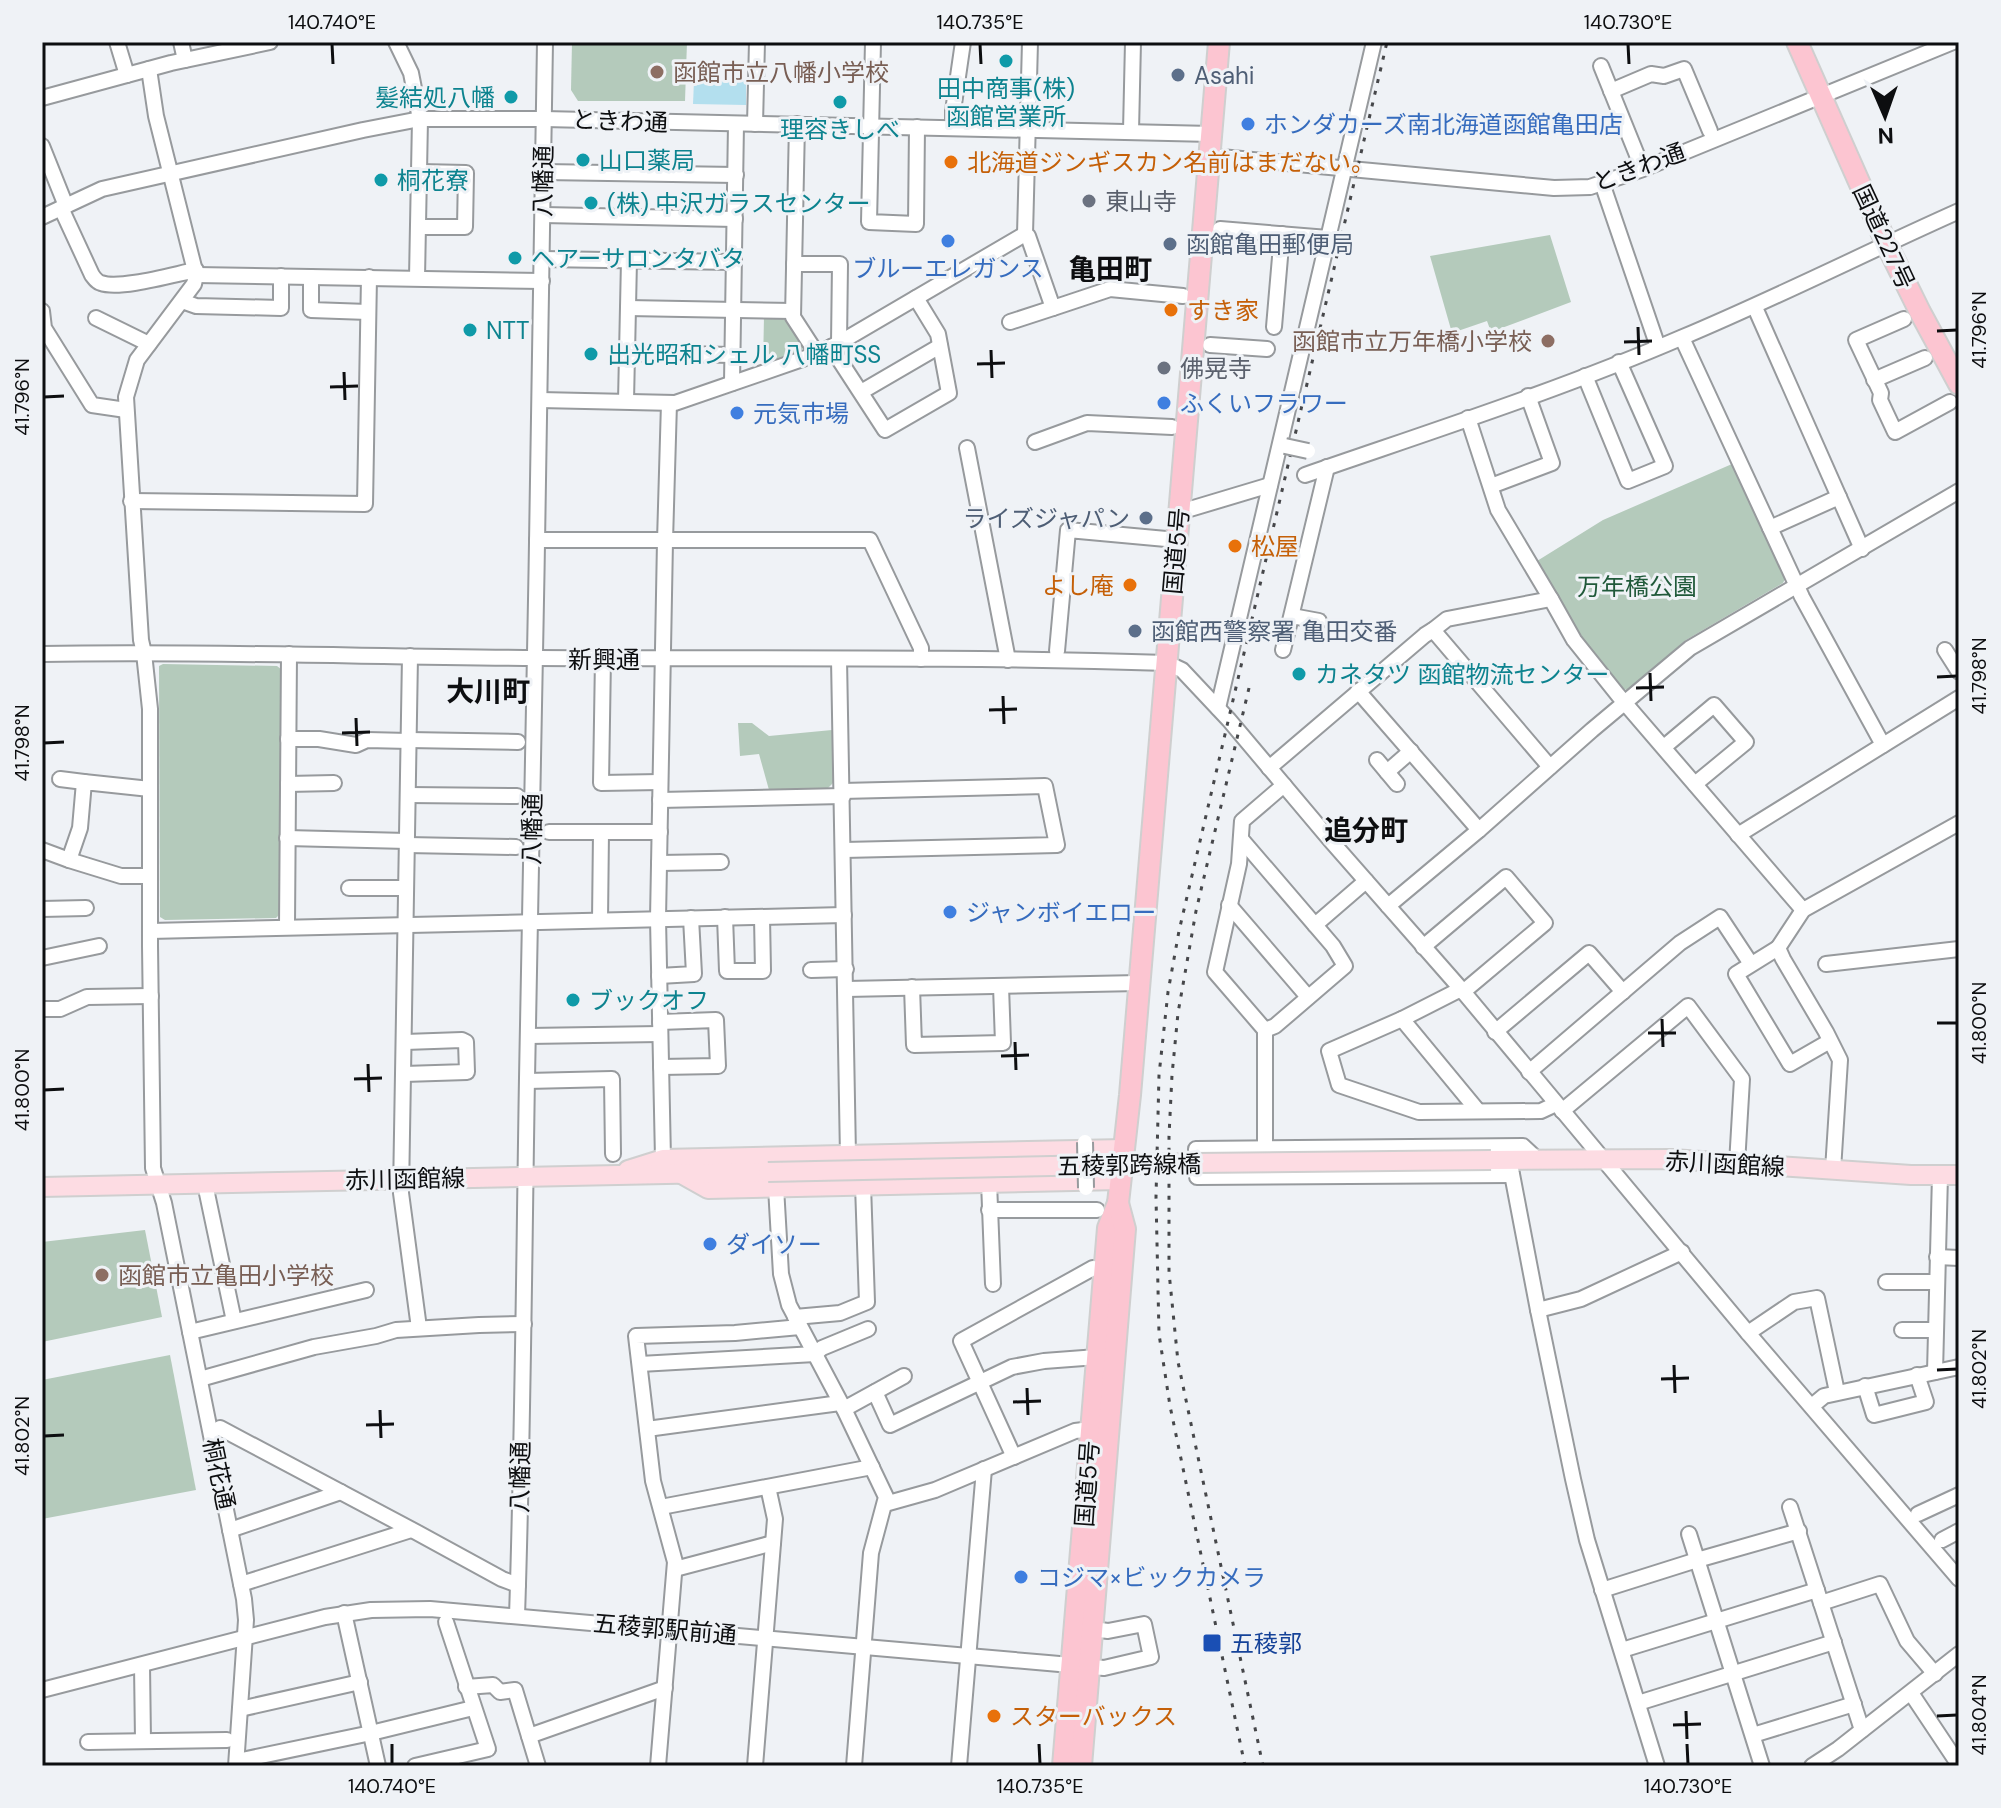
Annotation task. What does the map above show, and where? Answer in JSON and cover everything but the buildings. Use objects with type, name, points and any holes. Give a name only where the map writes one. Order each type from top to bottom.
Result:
[{"type":"highway","name":"国道5号","points":[[1081,1766],[1080,1667],[1091,1429],[1108,1228],[1118,1203],[1124,1149],[1219,42]]},
{"type":"highway","name":"国道227号","points":[[1797,42],[1955,393]]},
{"type":"highway","name":"国道5号","points":[[1063,1766],[1080,1667],[1092,1629],[1125,1229],[1118,1203]]},
{"type":"main road","points":[[610,1176],[663,1159],[1124,1149]]},
{"type":"main road","name":"赤川函館線","points":[[1504,1165],[1538,1160],[1672,1159],[1959,1175]]},
{"type":"main road","name":"五稜郭跨線橋","points":[[772,1180],[1194,1163],[1504,1165]]},
{"type":"main road","name":"赤川函館線","points":[[42,1187],[682,1174],[772,1180]]},
{"type":"main road","points":[[772,1180],[863,1185],[1120,1180]]},
{"type":"street","points":[[117,42],[127,75]]},
{"type":"street","points":[[181,42],[185,60]]},
{"type":"street","points":[[42,98],[225,47],[270,42]]},
{"type":"street","points":[[396,42],[411,73],[420,119],[417,278]]},
{"type":"street","name":"八幡通","points":[[517,1616],[545,42]]},
{"type":"street","points":[[755,124],[757,42]]},
{"type":"street","points":[[873,42],[869,222],[916,224],[917,127]]},
{"type":"street","points":[[953,127],[963,42]]},
{"type":"street","points":[[1030,42],[1025,234],[1053,308]]},
{"type":"street","points":[[1131,131],[1133,42]]},
{"type":"street","points":[[1218,708],[1374,42]]},
{"type":"street","name":"ときわ通","points":[[1210,156],[1577,188],[1643,169],[1953,42]]},
{"type":"street","points":[[1601,66],[1639,160]]},
{"type":"street","points":[[149,69],[156,116],[196,272]]},
{"type":"street","points":[[1611,91],[1651,74],[1664,76],[1684,69],[1710,131]]},
{"type":"street","name":"ときわ通","points":[[42,217],[102,189],[420,119],[1212,134]]},
{"type":"street","points":[[732,383],[736,124]]},
{"type":"street","points":[[797,124],[793,317],[829,348],[885,430],[949,393],[938,334],[916,298]]},
{"type":"street","points":[[42,146],[92,275],[99,283],[113,285],[196,272],[542,281]]},
{"type":"street","points":[[418,227],[465,227],[466,173],[420,172]]},
{"type":"street","points":[[544,172],[736,175]]},
{"type":"street","points":[[1602,183],[1658,347]]},
{"type":"street","points":[[1305,475],[1585,376],[1682,338],[1959,211]]},
{"type":"street","points":[[543,215],[735,219]]},
{"type":"street","points":[[1220,229],[1328,238]]},
{"type":"street","points":[[540,400],[669,403],[732,383],[829,348],[1025,234]]},
{"type":"street","points":[[1274,327],[1282,234]]},
{"type":"street","points":[[542,259],[734,262]]},
{"type":"street","points":[[626,401],[629,260]]},
{"type":"street","points":[[794,264],[840,264],[829,348]]},
{"type":"street","name":"桐花通","points":[[196,272],[194,284],[137,360],[126,397],[126,410],[141,640],[150,709],[153,1168],[164,1203],[241,1584],[246,1620],[237,1764]]},
{"type":"street","points":[[182,301],[196,306],[281,308],[281,276]]},
{"type":"street","points":[[311,277],[311,310],[368,312]]},
{"type":"street","points":[[131,501],[365,504],[369,277]]},
{"type":"street","points":[[1010,322],[1110,289],[1183,296]]},
{"type":"street","points":[[628,308],[793,311]]},
{"type":"street","points":[[42,311],[44,328],[92,405],[126,410]]},
{"type":"street","points":[[1757,312],[1862,549]]},
{"type":"street","points":[[96,318],[149,344]]},
{"type":"street","points":[[1904,319],[1856,340],[1895,432],[1955,393]]},
{"type":"street","points":[[1682,338],[1796,586],[1883,745]]},
{"type":"street","points":[[1210,345],[1267,349]]},
{"type":"street","points":[[861,392],[940,346]]},
{"type":"street","points":[[627,353],[733,355]]},
{"type":"street","points":[[1874,380],[1925,358]]},
{"type":"street","points":[[1585,376],[1628,481],[1653,471],[1665,466],[1619,362]]},
{"type":"street","points":[[1491,486],[1552,463],[1528,396]]},
{"type":"street","points":[[663,1159],[658,919],[669,403]]},
{"type":"street","points":[[1468,418],[1498,510],[1574,640],[1803,910]]},
{"type":"street","points":[[1035,442],[1087,423],[1172,427]]},
{"type":"street","points":[[1285,446],[1308,451]]},
{"type":"street","points":[[967,448],[1008,660]]},
{"type":"street","points":[[1283,650],[1327,467]]},
{"type":"street","points":[[1180,512],[1270,485]]},
{"type":"street","points":[[1388,906],[1690,648],[1959,491]]},
{"type":"street","points":[[1770,528],[1839,497]]},
{"type":"street","points":[[1057,651],[1068,530],[1177,540]]},
{"type":"street","points":[[537,540],[870,540],[921,648],[921,659]]},
{"type":"street","points":[[1269,768],[1447,619],[1551,599]]},
{"type":"street","points":[[1292,616],[1319,621]]},
{"type":"street","points":[[1433,630],[1550,767]]},
{"type":"street","points":[[1945,650],[1959,672]]},
{"type":"street","name":"新興通","points":[[42,654],[1167,663]]},
{"type":"street","points":[[287,926],[289,654]]},
{"type":"street","points":[[410,656],[401,1193],[419,1328]]},
{"type":"street","points":[[603,658],[601,783],[660,782]]},
{"type":"street","points":[[839,659],[848,1156]]},
{"type":"street","points":[[1167,663],[1182,670],[1218,708],[1462,991],[1959,1579]]},
{"type":"street","points":[[1358,691],[1479,830]]},
{"type":"street","points":[[1738,835],[1959,698]]},
{"type":"street","points":[[1664,747],[1714,705],[1746,742],[1695,784]]},
{"type":"street","points":[[288,739],[319,739],[356,745],[367,740],[518,742]]},
{"type":"street","points":[[1387,772],[1411,751]]},
{"type":"street","points":[[1377,760],[1397,784]]},
{"type":"street","points":[[60,779],[150,789]]},
{"type":"street","points":[[69,860],[80,828],[84,782]]},
{"type":"street","points":[[288,784],[334,783]]},
{"type":"street","points":[[1265,1148],[1265,1030],[1215,972],[1239,864],[1242,821],[1284,785]]},
{"type":"street","points":[[660,800],[1045,786],[1057,845],[844,850]]},
{"type":"street","points":[[408,795],[517,796]]},
{"type":"street","points":[[1830,1041],[1790,1064],[1736,974],[1778,948],[1803,910],[1959,823]]},
{"type":"street","points":[[549,832],[660,832]]},
{"type":"street","points":[[600,920],[601,832]]},
{"type":"street","points":[[287,838],[516,847]]},
{"type":"street","points":[[1242,840],[1333,946],[1345,966],[1275,1026],[1265,1030]]},
{"type":"street","points":[[42,850],[121,876],[150,876]]},
{"type":"street","points":[[659,863],[721,862]]},
{"type":"street","points":[[1423,947],[1506,877],[1545,923],[1462,991],[1329,1051],[1339,1085],[1419,1112],[1541,1111],[1559,1108],[1688,1006],[1742,1079],[1737,1164]]},
{"type":"street","points":[[1315,925],[1366,881]]},
{"type":"street","points":[[349,888],[406,888]]},
{"type":"street","points":[[1229,905],[1308,997]]},
{"type":"street","points":[[42,909],[86,908]]},
{"type":"street","points":[[150,931],[844,915]]},
{"type":"street","points":[[725,917],[727,971],[763,971],[762,917]]},
{"type":"street","points":[[1529,1072],[1680,943],[1720,917],[1751,964]]},
{"type":"street","points":[[659,976],[694,974],[691,918]]},
{"type":"street","points":[[42,958],[99,946]]},
{"type":"street","points":[[1778,948],[1840,1060],[1833,1170]]},
{"type":"street","points":[[1826,964],[1959,949]]},
{"type":"street","points":[[1495,1032],[1589,953],[1623,992]]},
{"type":"street","points":[[811,970],[846,969]]},
{"type":"street","points":[[846,989],[1139,983]]},
{"type":"street","points":[[912,987],[914,1045],[1003,1043],[1001,986]]},
{"type":"street","points":[[42,1009],[60,1009],[87,997],[151,996]]},
{"type":"street","points":[[1402,1019],[1478,1111]]},
{"type":"street","points":[[528,1036],[660,1028],[716,1020],[718,1066],[661,1067]]},
{"type":"street","points":[[404,1074],[467,1072],[466,1042],[462,1040],[405,1042]]},
{"type":"street","points":[[527,1081],[612,1079],[613,1154]]},
{"type":"street","points":[[1085,1142],[1086,1188]]},
{"type":"street","points":[[1538,1160],[1523,1146],[1196,1149],[1197,1177],[1504,1165],[1587,1540],[1657,1766]]},
{"type":"street","points":[[1935,1372],[1940,1175]]},
{"type":"street","points":[[772,1180],[781,1274],[789,1305],[886,1497],[871,1553],[854,1766]]},
{"type":"street","points":[[989,1182],[993,1284]]},
{"type":"street","points":[[205,1184],[234,1321]]},
{"type":"street","points":[[658,1766],[675,1562],[653,1481],[636,1332],[735,1333],[840,1313],[867,1302],[863,1185]]},
{"type":"street","points":[[989,1210],[1097,1210]]},
{"type":"street","points":[[1538,1310],[1581,1299],[1682,1252]]},
{"type":"street","points":[[1937,1257],[1959,1258]]},
{"type":"street","points":[[1014,1457],[961,1341],[1093,1268]]},
{"type":"street","points":[[1886,1282],[1937,1282]]},
{"type":"street","points":[[190,1332],[366,1290]]},
{"type":"street","points":[[1748,1333],[1794,1302],[1817,1298],[1837,1392]]},
{"type":"street","points":[[200,1379],[314,1347],[396,1330],[524,1324]]},
{"type":"street","points":[[640,1364],[815,1354],[822,1348],[868,1329]]},
{"type":"street","points":[[1902,1330],[1936,1330]]},
{"type":"street","points":[[875,1392],[890,1425],[1012,1367],[1032,1362],[1097,1357]]},
{"type":"street","points":[[1812,1406],[1824,1396],[1837,1392],[1959,1367]]},
{"type":"street","points":[[1865,1386],[1874,1415],[1926,1402],[1917,1375]]},
{"type":"street","points":[[647,1429],[842,1406],[904,1376]]},
{"type":"street","points":[[220,1428],[518,1585]]},
{"type":"street","points":[[885,1504],[935,1490],[1075,1431],[1091,1429]]},
{"type":"street","points":[[661,1507],[872,1467]]},
{"type":"street","points":[[959,1766],[984,1469]]},
{"type":"street","points":[[755,1766],[775,1519],[768,1487]]},
{"type":"street","points":[[230,1530],[341,1492]]},
{"type":"street","points":[[1918,1514],[1959,1495]]},
{"type":"street","points":[[1790,1507],[1862,1730]]},
{"type":"street","points":[[241,1584],[411,1530]]},
{"type":"street","points":[[1602,1590],[1799,1531]]},
{"type":"street","points":[[1942,1540],[1959,1531]]},
{"type":"street","points":[[1689,1534],[1762,1766]]},
{"type":"street","points":[[675,1569],[773,1543]]},
{"type":"street","points":[[1622,1650],[1716,1621],[1880,1584],[1907,1641],[1935,1674]]},
{"type":"street","name":"五稜郭駅前通","points":[[42,1690],[344,1613],[411,1608],[1080,1667],[1104,1668],[1151,1657],[1144,1624],[1108,1631],[1092,1629]]},
{"type":"street","points":[[344,1613],[378,1766]]},
{"type":"street","points":[[415,1766],[488,1749],[446,1622]]},
{"type":"street","points":[[1638,1703],[1834,1642]]},
{"type":"street","points":[[1812,1766],[1959,1654]]},
{"type":"street","points":[[142,1665],[143,1741]]},
{"type":"street","points":[[240,1709],[360,1682]]},
{"type":"street","points":[[466,1687],[493,1685],[500,1692],[515,1690],[538,1766]]},
{"type":"street","points":[[529,1736],[665,1688]]},
{"type":"street","points":[[1911,1693],[1959,1765]]},
{"type":"street","points":[[1753,1735],[1854,1704]]},
{"type":"street","points":[[237,1764],[473,1708]]},
{"type":"street","points":[[88,1742],[227,1740]]},
{"type":"green space","points":[[572,42],[687,42],[685,101],[578,101],[571,90]]},
{"type":"green space","points":[[1550,235],[1571,302],[1491,332],[1487,321],[1452,333],[1430,256]]},
{"type":"green space","points":[[764,316],[780,318],[792,326],[804,345],[801,352],[763,366]]},
{"type":"green space","name":"万年橋公園","points":[[1732,464],[1785,579],[1686,640],[1628,690],[1622,689],[1579,634],[1537,561],[1603,520]]},
{"type":"green space","points":[[159,666],[277,666],[282,670],[280,914],[276,918],[165,920],[160,917]]},
{"type":"green space","points":[[738,723],[752,723],[769,736],[832,730],[833,783],[828,788],[769,790],[759,754],[740,756]]},
{"type":"green space","points":[[145,1230],[162,1317],[42,1342],[42,1242]]},
{"type":"green space","points":[[170,1355],[196,1490],[42,1519],[42,1380]]},
{"type":"water","points":[[694,81],[746,81],[746,105],[693,104]]},
{"type":"railway","points":[[1245,1766],[1170,1406],[1159,1334],[1156,1197],[1159,1075],[1168,992],[1179,931],[1387,42]]},
{"type":"railway","points":[[1249,688],[1196,911],[1178,1013],[1169,1136],[1169,1272],[1178,1362],[1263,1766]]},
{"type":"place","name":"田中商事(株) 函館営業所","points":[[1006,61]]},
{"type":"place","name":"函館市立八幡小学校","points":[[657,72]]},
{"type":"place","name":"Asahi","points":[[1178,75]]},
{"type":"place","name":"髪結処八幡","points":[[511,97]]},
{"type":"place","name":"理容きしべ","points":[[840,102]]},
{"type":"place","name":"ホンダカーズ南北海道函館亀田店","points":[[1248,124]]},
{"type":"place","name":"山口薬局","points":[[583,160]]},
{"type":"place","name":"北海道ジンギスカン名前はまだない。","points":[[951,162]]},
{"type":"place","name":"桐花寮","points":[[381,180]]},
{"type":"place","name":"東山寺","points":[[1089,201]]},
{"type":"place","name":"(株) 中沢ガラスセンター","points":[[591,203]]},
{"type":"place","name":"ブルーエレガンス","points":[[948,241]]},
{"type":"place","name":"函館亀田郵便局","points":[[1170,244]]},
{"type":"place","name":"ヘアーサロンタバタ","points":[[515,258]]},
{"type":"place","name":"すき家","points":[[1171,310]]},
{"type":"place","name":"NTT","points":[[470,330]]},
{"type":"place","name":"函館市立万年橋小学校","points":[[1548,341]]},
{"type":"place","name":"出光昭和シェル 八幡町SS","points":[[591,354]]},
{"type":"place","name":"佛晃寺","points":[[1164,368]]},
{"type":"place","name":"ふくいフラワー","points":[[1164,403]]},
{"type":"place","name":"元気市場","points":[[737,413]]},
{"type":"place","name":"ライズジャパン","points":[[1146,518]]},
{"type":"place","name":"松屋","points":[[1235,546]]},
{"type":"place","name":"よし庵","points":[[1130,585]]},
{"type":"place","name":"函館西警察署 亀田交番","points":[[1135,631]]},
{"type":"place","name":"カネタツ 函館物流センター","points":[[1299,674]]},
{"type":"place","name":"ジャンボイエロー","points":[[950,912]]},
{"type":"place","name":"ブックオフ","points":[[573,1000]]},
{"type":"place","name":"ダイソー","points":[[710,1244]]},
{"type":"place","name":"函館市立亀田小学校","points":[[102,1275]]},
{"type":"place","name":"コジマ×ビックカメラ","points":[[1021,1577]]},
{"type":"place","name":"五稜郭","points":[[1212,1643]]},
{"type":"place","name":"スターバックス","points":[[994,1716]]},
{"type":"district","name":"亀田町","points":[[1110,269]]},
{"type":"district","name":"大川町","points":[[488,691]]},
{"type":"district","name":"追分町","points":[[1366,830]]}]
